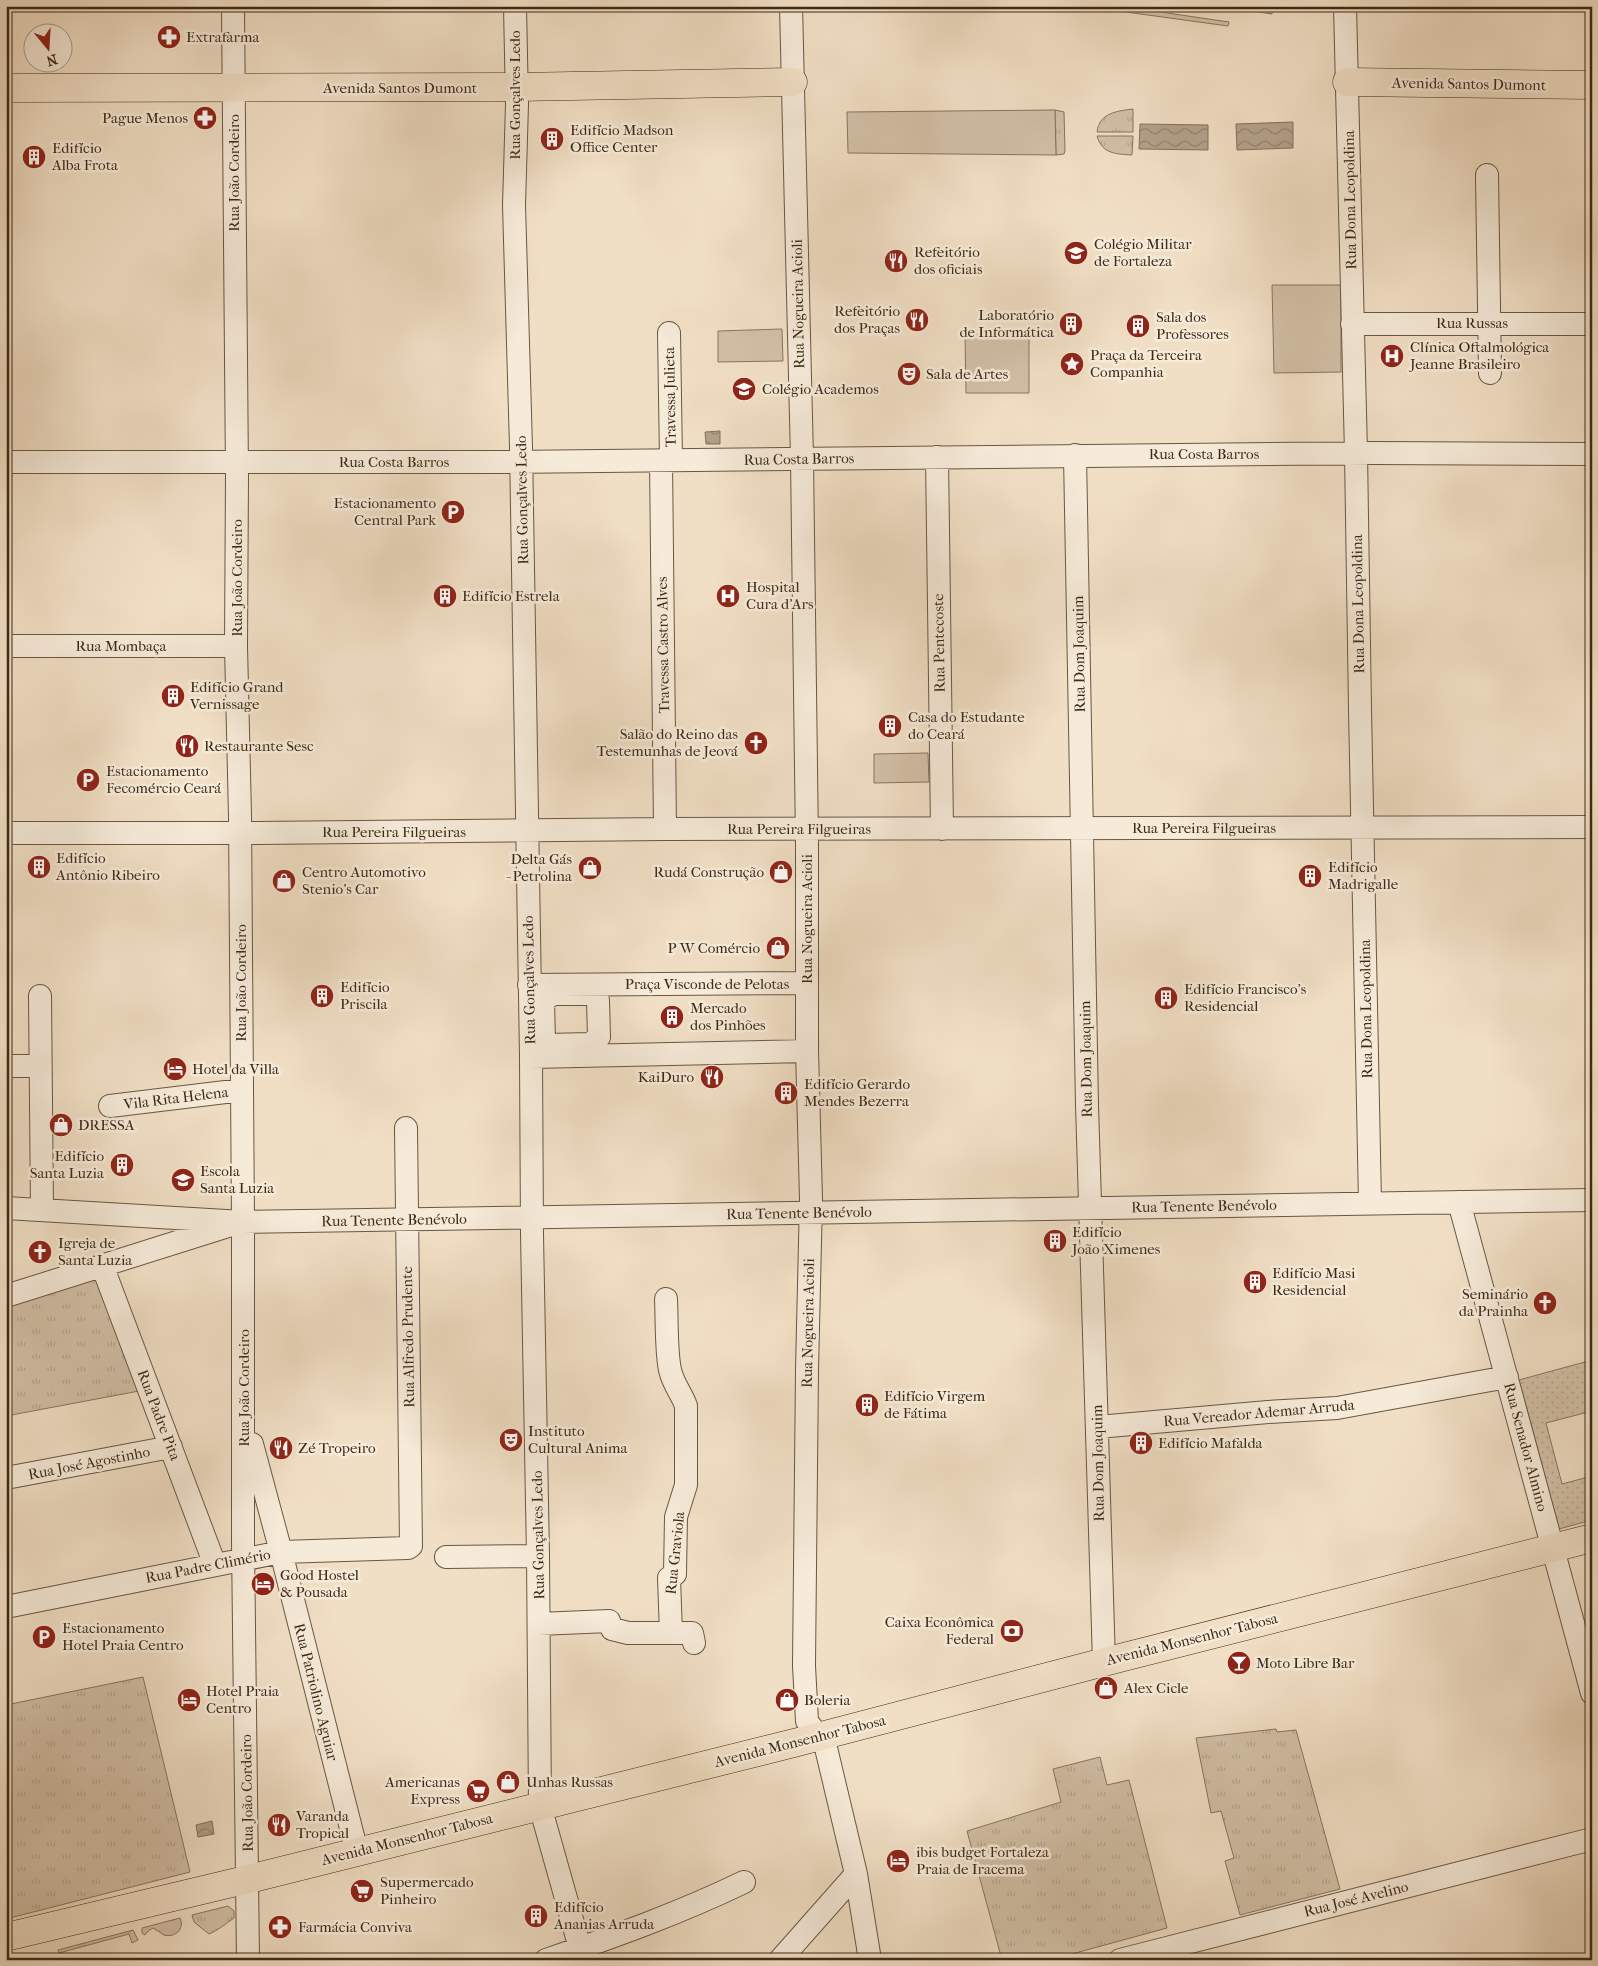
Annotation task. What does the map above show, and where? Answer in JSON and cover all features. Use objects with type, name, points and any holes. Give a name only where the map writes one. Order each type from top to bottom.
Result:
[{"type":"main road","name":"Avenida Santos Dumont","points":[[6,88],[517,87],[793,82]]},
{"type":"main road","name":"Avenida Santos Dumont","points":[[1347,82],[1592,85]]},
{"type":"main road","name":"Avenida Monsenhor Tabosa","points":[[6,1937],[248,1879],[818,1737],[1592,1538]]},
{"type":"street","name":"Rua João Cordeiro","points":[[233,6],[236,646],[240,833],[243,1222],[243,1559],[248,1960]]},
{"type":"street","name":"Rua Gonçalves Ledo","points":[[515,6],[517,87],[515,239],[522,462],[540,1806],[580,1948]]},
{"type":"street","name":"Rua Nogueira Acioli","points":[[791,6],[802,459],[807,829],[806,983],[811,1212],[807,1370],[804,1666],[807,1721],[826,1748],[856,1874],[870,1960]]},
{"type":"street","name":"Rua Dona Leopoldina","points":[[1345,6],[1356,453],[1370,1203]]},
{"type":"street","points":[[1488,175],[1490,373]]},
{"type":"street","name":"Rua Russas","points":[[1352,324],[1592,324]]},
{"type":"street","name":"Travessa Julieta","points":[[666,460],[669,334]]},
{"type":"street","name":"Rua Costa Barros","points":[[6,462],[522,462],[1075,455],[1592,454]]},
{"type":"street","name":"Rua Dom Joaquim","points":[[1075,455],[1090,1209],[1104,1662]]},
{"type":"street","name":"Rua Pentecoste","points":[[937,457],[942,829]]},
{"type":"street","name":"Travessa Castro Alves","points":[[665,829],[666,460]]},
{"type":"street","name":"Rua Mombaça","points":[[6,646],[236,646]]},
{"type":"street","name":"Rua Pereira Filgueiras","points":[[6,833],[665,829],[1592,828]]},
{"type":"street","name":"Praça Visconde de Pelotas","points":[[529,985],[806,983]]},
{"type":"street","name":"Praça Visconde de Pelotas","points":[[608,984],[609,1055]]},
{"type":"street","points":[[40,996],[42,1210]]},
{"type":"street","points":[[531,1057],[807,1051]]},
{"type":"street","points":[[6,1066],[40,1066]]},
{"type":"street","name":"Vila Rita Helena","points":[[110,1106],[242,1090]]},
{"type":"street","name":"Rua Alfredo Prudente","points":[[406,1128],[411,1546]]},
{"type":"street","name":"Rua Tenente Benévolo","points":[[6,1208],[243,1222],[1592,1200]]},
{"type":"street","name":"Rua Senador Almino","points":[[1459,1202],[1592,1693]]},
{"type":"street","points":[[6,1296],[243,1222]]},
{"type":"street","name":"Rua Padre Pita","points":[[102,1265],[215,1564]]},
{"type":"street","name":"Rua Graviola","points":[[666,1299],[670,1369],[674,1383],[683,1396],[686,1406],[686,1485],[676,1517],[675,1574],[669,1578],[671,1633]]},
{"type":"street","name":"Rua Vereador Ademar Arruda","points":[[1098,1427],[1337,1408],[1507,1377]]},
{"type":"street","name":"Rua Patriolino Aguiar","points":[[244,1416],[282,1552],[357,1852]]},
{"type":"street","name":"Rua José Agostinho","points":[[6,1478],[171,1447]]},
{"type":"street","name":"Rua Padre Climério","points":[[6,1607],[282,1552],[408,1548],[411,1546]]},
{"type":"street","points":[[446,1557],[538,1556]]},
{"type":"street","points":[[539,1624],[609,1621],[612,1629],[628,1633],[692,1633],[694,1643]]},
{"type":"street","name":"Rua José Avelino","points":[[1120,1960],[1592,1839]]},
{"type":"street","points":[[780,1960],[856,1874]]},
{"type":"street","points":[[546,1960],[711,1898],[744,1882]]},
{"type":"green space","points":[[1127,6],[1147,6],[1147,10],[1229,22],[1228,26],[1126,12]]},
{"type":"green space","points":[[1219,6],[1272,6],[1272,14]]},
{"type":"green space","points":[[1133,109],[1133,132],[1097,132],[1098,126],[1105,117],[1115,112]]},
{"type":"green space","points":[[1055,110],[1064,112],[1065,151],[1064,154],[1056,155]]},
{"type":"green space","points":[[1055,110],[1056,155],[848,153],[847,112]]},
{"type":"green space","points":[[1097,136],[1133,136],[1132,155],[1106,150],[1099,142]]},
{"type":"green space","points":[[1272,285],[1341,285],[1341,372],[1274,373]]},
{"type":"green space","points":[[782,329],[783,361],[718,362],[718,331]]},
{"type":"green space","points":[[965,335],[1029,335],[1029,393],[966,393]]},
{"type":"green space","points":[[928,753],[929,782],[874,783],[874,754]]},
{"type":"green space","points":[[93,1279],[98,1281],[139,1391],[6,1416],[6,1307]]},
{"type":"green space","points":[[1592,1360],[1592,1411],[1546,1423],[1562,1484],[1592,1476],[1592,1520],[1559,1529],[1519,1380]]},
{"type":"green space","points":[[143,1677],[190,1872],[6,1919],[6,1705]]},
{"type":"green space","points":[[1276,1729],[1277,1732],[1296,1730],[1340,1889],[1240,1915],[1225,1861],[1234,1858],[1221,1811],[1211,1813],[1196,1738]]},
{"type":"green space","points":[[1100,1757],[1107,1785],[1129,1780],[1167,1928],[1050,1960],[1002,1960],[967,1831],[1061,1802],[1053,1769]]},
{"type":"green space","points":[[228,1906],[234,1911],[234,1918],[209,1934],[194,1922],[192,1915]]},
{"type":"green space","points":[[180,1918],[181,1926],[175,1934],[164,1935],[153,1928],[145,1935],[142,1933],[142,1928]]},
{"type":"green space","points":[[133,1930],[138,1940],[132,1943],[129,1934],[59,1953],[58,1950]]},
{"type":"water","points":[[1293,122],[1293,148],[1237,150],[1236,124]]},
{"type":"water","points":[[1140,124],[1208,125],[1208,150],[1139,149]]},
{"type":"water","points":[[720,431],[720,444],[706,444],[705,432]]},
{"type":"water","points":[[212,1821],[214,1834],[198,1837],[196,1825]]},
{"type":"place","name":"Extrafarma","points":[[169,37]]},
{"type":"place","name":"Pague Menos","points":[[205,118]]},
{"type":"place","name":"Edifício Madson Office Center","points":[[552,139]]},
{"type":"place","name":"Edifício Alba Frota","points":[[34,157]]},
{"type":"place","name":"Colégio Militar de Fortaleza","points":[[1076,253]]},
{"type":"place","name":"Refeitório dos oficiais","points":[[896,261]]},
{"type":"place","name":"Refeitório dos Praças","points":[[917,320]]},
{"type":"place","name":"Laboratório de Informática","points":[[1071,324]]},
{"type":"place","name":"Sala dos Professores","points":[[1138,326]]},
{"type":"place","name":"Clínica Oftalmológica Jeanne Brasileiro","points":[[1392,356]]},
{"type":"place","name":"Praça da Terceira Companhia","points":[[1072,364]]},
{"type":"place","name":"Sala de Artes","points":[[909,374]]},
{"type":"place","name":"Colégio Academos","points":[[744,389]]},
{"type":"place","name":"Estacionamento Central Park","points":[[453,512]]},
{"type":"place","name":"Edifício Estrela","points":[[445,596]]},
{"type":"place","name":"Hospital Cura d'Ars","points":[[728,596]]},
{"type":"place","name":"Edifício Grand Vernissage","points":[[173,696]]},
{"type":"place","name":"Casa do Estudante do Ceará","points":[[890,726]]},
{"type":"place","name":"Salão do Reino das Testemunhas de Jeová","points":[[756,743]]},
{"type":"place","name":"Restaurante Sesc","points":[[187,746]]},
{"type":"place","name":"Estacionamento Fecomércio Ceará","points":[[88,780]]},
{"type":"place","name":"Edifício Antônio Ribeiro","points":[[39,867]]},
{"type":"place","name":"Delta Gás - Petrolina","points":[[590,868]]},
{"type":"place","name":"Rudá Construção","points":[[781,872]]},
{"type":"place","name":"Edifício Madrigalle","points":[[1310,876]]},
{"type":"place","name":"Centro Automotivo Stenio's Car","points":[[284,881]]},
{"type":"place","name":"P W Comércio","points":[[778,948]]},
{"type":"place","name":"Edifício Priscila","points":[[322,996]]},
{"type":"place","name":"Edifício Francisco's Residencial","points":[[1166,998]]},
{"type":"place","name":"Mercado dos Pinhões","points":[[672,1017]]},
{"type":"place","name":"Hotel da Villa","points":[[175,1069]]},
{"type":"place","name":"KaiDuro","points":[[712,1077]]},
{"type":"place","name":"Edifício Gerardo Mendes Bezerra","points":[[786,1093]]},
{"type":"place","name":"DRESSA","points":[[61,1125]]},
{"type":"place","name":"Edifício Santa Luzia","points":[[122,1165]]},
{"type":"place","name":"Escola Santa Luzia","points":[[183,1180]]},
{"type":"place","name":"Edifício João Ximenes","points":[[1055,1241]]},
{"type":"place","name":"Igreja de Santa Luzia","points":[[40,1252]]},
{"type":"place","name":"Edifício Masi Residencial","points":[[1255,1282]]},
{"type":"place","name":"Seminário da Prainha","points":[[1545,1303]]},
{"type":"place","name":"Edifício Virgem de Fátima","points":[[867,1405]]},
{"type":"place","name":"Instituto Cultural Anima","points":[[511,1440]]},
{"type":"place","name":"Edifício Mafalda","points":[[1141,1443]]},
{"type":"place","name":"Zé Tropeiro","points":[[281,1448]]},
{"type":"place","name":"Good Hostel & Pousada","points":[[263,1584]]},
{"type":"place","name":"Caixa Econômica Federal","points":[[1012,1631]]},
{"type":"place","name":"Estacionamento Hotel Praia Centro","points":[[44,1637]]},
{"type":"place","name":"Moto Libre Bar","points":[[1239,1663]]},
{"type":"place","name":"Alex Cicle","points":[[1106,1688]]},
{"type":"place","name":"Hotel Praia Centro","points":[[189,1700]]},
{"type":"place","name":"Boleria","points":[[787,1700]]},
{"type":"place","name":"Unhas Russas","points":[[508,1782]]},
{"type":"place","name":"Americanas Express","points":[[478,1791]]},
{"type":"place","name":"Varanda Tropical","points":[[279,1825]]},
{"type":"place","name":"ibis budget Fortaleza Praia de Iracema","points":[[898,1861]]},
{"type":"place","name":"Supermercado Pinheiro","points":[[362,1891]]},
{"type":"place","name":"Edifício Ananias Arruda","points":[[536,1916]]},
{"type":"place","name":"Farmácia Conviva","points":[[280,1927]]}]
